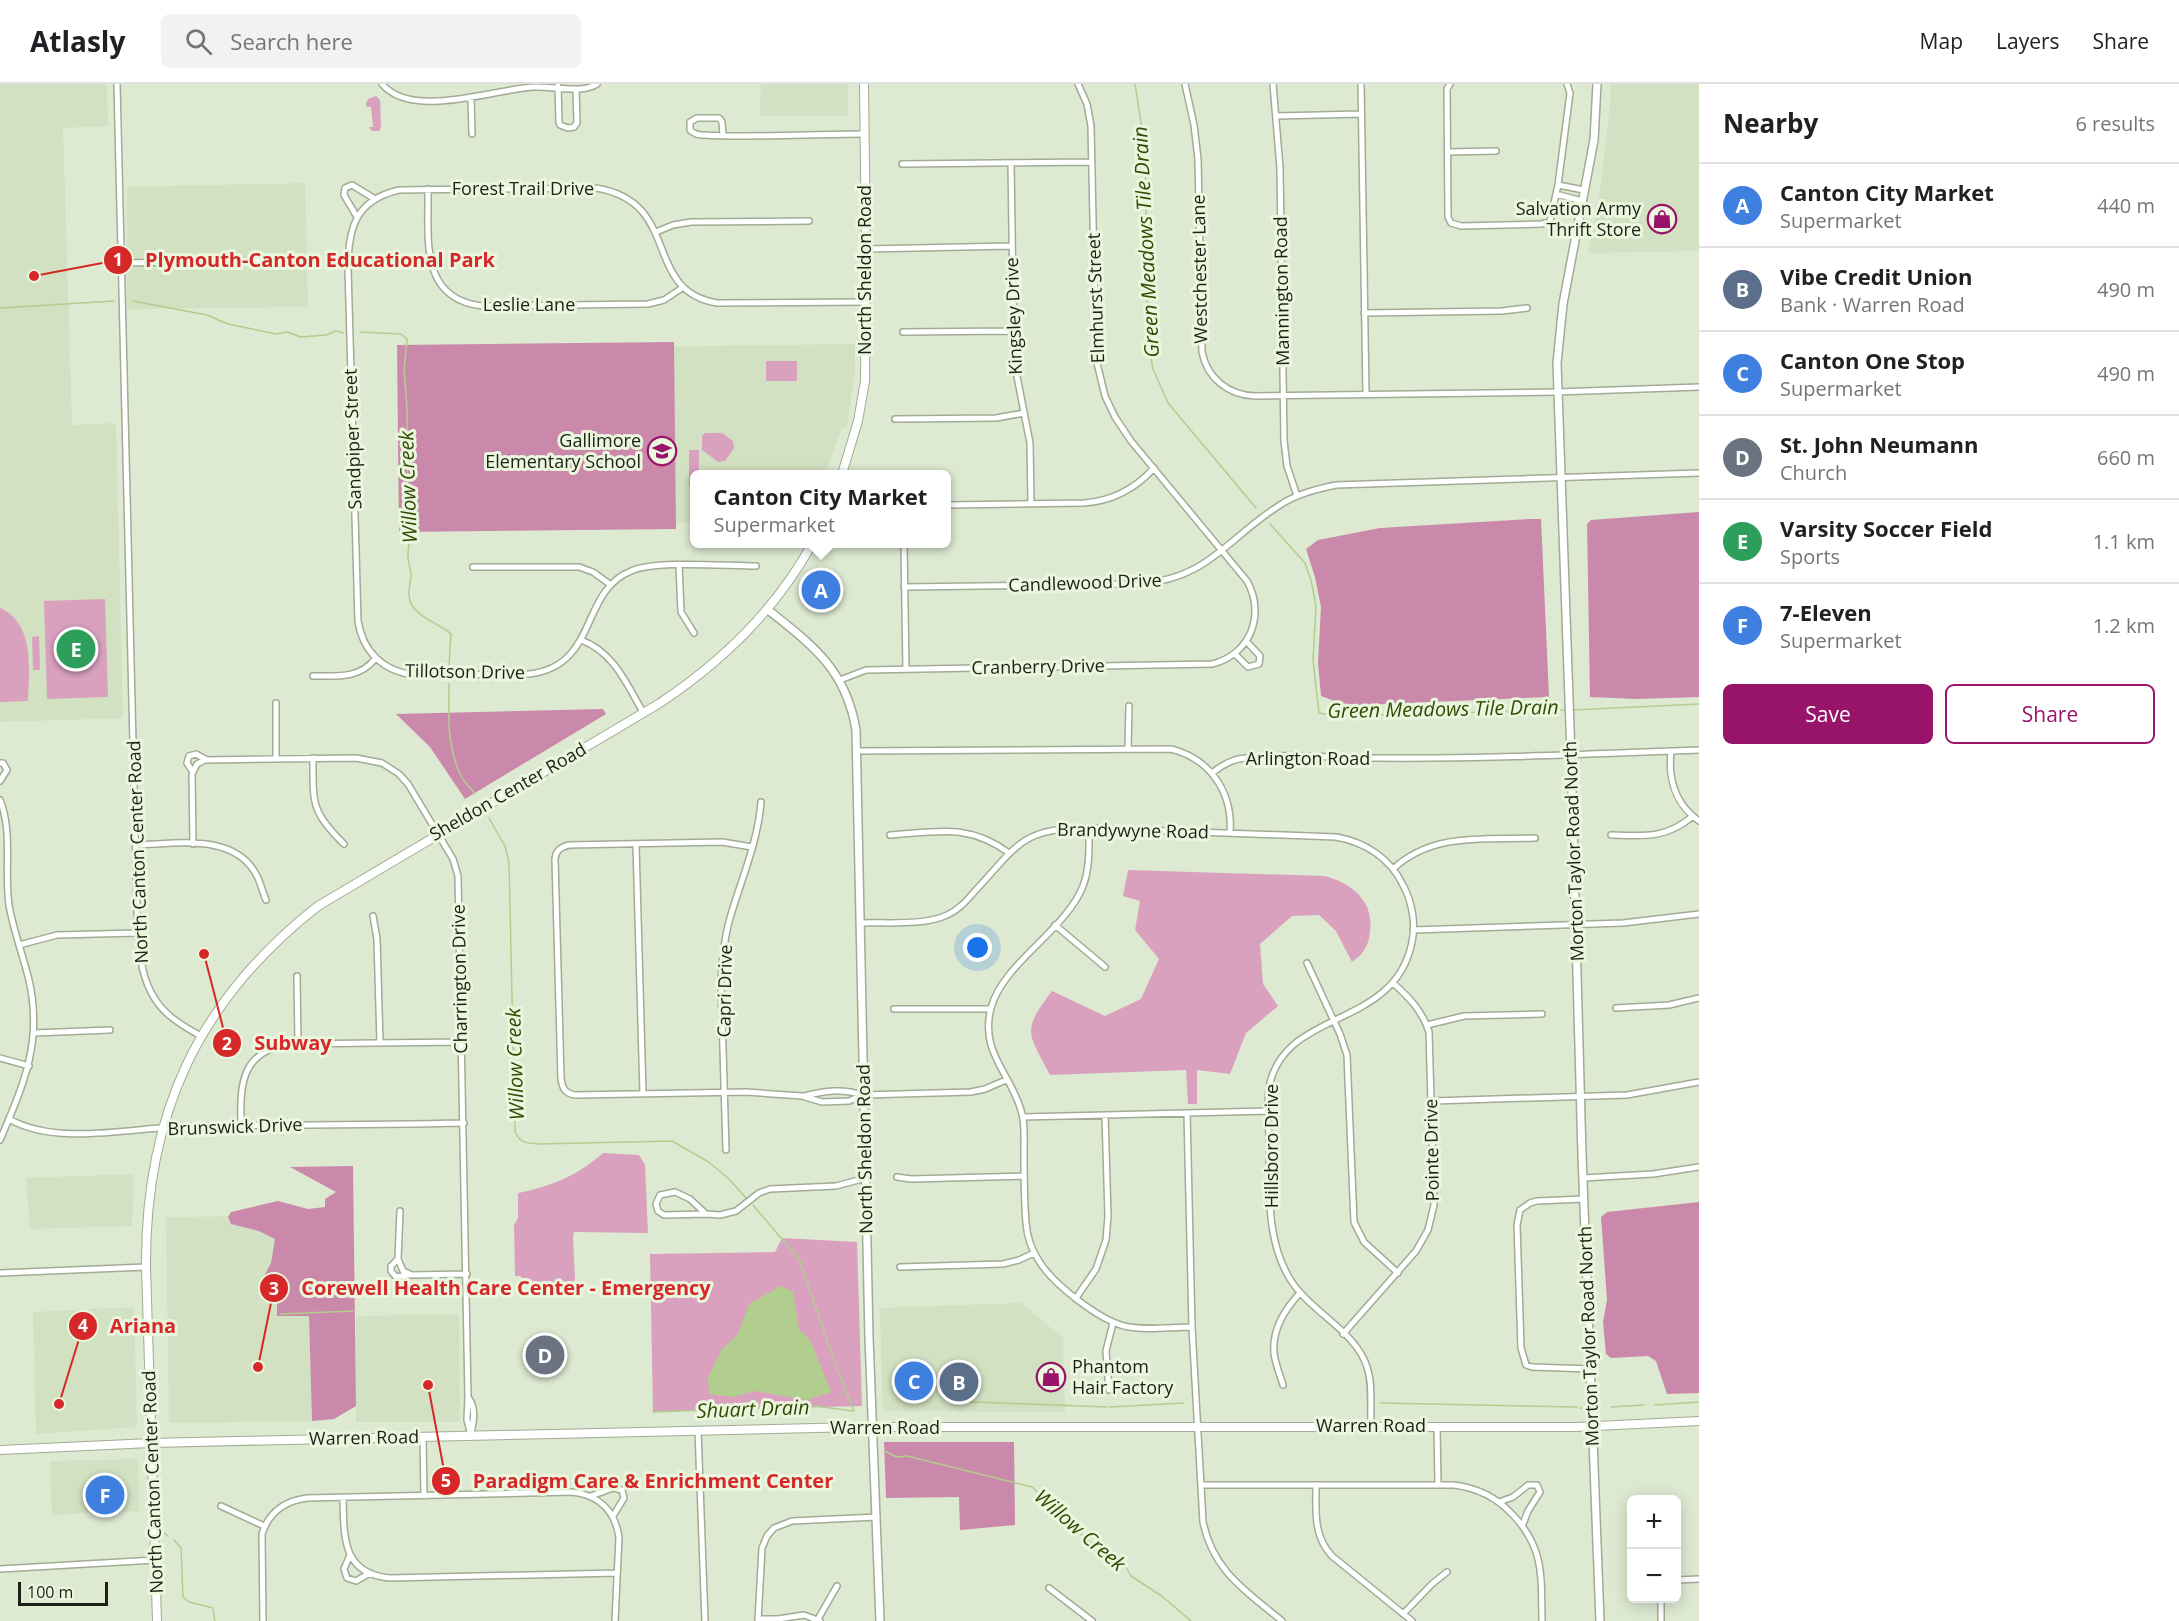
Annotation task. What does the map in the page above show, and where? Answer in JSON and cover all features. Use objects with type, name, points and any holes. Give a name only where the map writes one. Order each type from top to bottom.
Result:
[{"type":"main road","name":"North Sheldon Road","points":[[843,470],[858,422],[865,381],[864,84]]},
{"type":"main road","name":"Sheldon Center Road","points":[[201,1036],[220,1006],[242,978],[298,921],[338,892],[643,712],[712,665],[732,648],[767,609],[809,548]]},
{"type":"main road","name":"North Canton Center Road","points":[[157,1621],[146,1226],[149,1194],[162,1129],[179,1080],[201,1036]]},
{"type":"main road","name":"Warren Road","points":[[0,1450],[151,1443],[698,1430],[873,1427],[1593,1426],[1699,1420]]},
{"type":"street","name":"North Canton Center Road","points":[[117,84],[138,933],[142,969],[152,996],[168,1016],[201,1036]]},
{"type":"street","points":[[382,84],[393,94],[408,100],[471,98],[531,87],[590,88],[597,84]]},
{"type":"street","name":"Elmhurst Street","points":[[1078,84],[1090,115],[1095,346],[1105,396],[1115,417],[1154,468],[1247,581],[1253,594],[1255,614],[1247,642]]},
{"type":"street","name":"Westchester Lane","points":[[1185,84],[1194,124],[1198,159],[1201,346],[1203,357],[1214,377],[1233,392],[1250,396],[1283,396],[1557,392],[1699,387]]},
{"type":"street","name":"Mannington Road","points":[[1273,84],[1280,168],[1285,457],[1297,496]]},
{"type":"street","points":[[1361,84],[1366,394]]},
{"type":"street","points":[[1450,84],[1447,89],[1448,217],[1451,224],[1461,226],[1542,224],[1550,221],[1558,185],[1570,93],[1567,84]]},
{"type":"street","name":"Morton Taylor Road North","points":[[1597,84],[1594,140],[1559,326],[1557,392],[1600,1621]]},
{"type":"street","points":[[558,86],[559,122],[560,125],[568,128],[574,127],[577,123],[576,89]]},
{"type":"street","points":[[471,98],[472,134]]},
{"type":"street","points":[[1276,116],[1361,114]]},
{"type":"street","points":[[723,135],[722,122],[719,118],[697,118],[690,122],[690,130],[694,133],[723,135],[864,134]]},
{"type":"street","points":[[1448,152],[1496,151]]},
{"type":"street","points":[[902,164],[1092,162]]},
{"type":"street","name":"Kingsley Drive","points":[[1011,163],[1015,372],[1030,442],[1031,504]]},
{"type":"street","points":[[357,217],[344,195],[345,188],[352,185],[375,199]]},
{"type":"street","points":[[1558,185],[1584,190]]},
{"type":"street","name":"Leslie Lane","points":[[428,189],[429,253],[432,268],[444,289],[464,302],[482,306],[648,304],[663,300],[682,288]]},
{"type":"street","name":"Forest Trail Drive","points":[[365,207],[375,199],[399,190],[603,189],[636,204],[650,220],[671,272],[682,288]]},
{"type":"street","points":[[1556,194],[1582,201]]},
{"type":"street","name":"Sandpiper Street","points":[[365,207],[357,217],[350,234],[348,248],[358,621],[363,640],[375,658]]},
{"type":"street","points":[[656,232],[673,225],[691,222],[809,221]]},
{"type":"street","points":[[866,249],[1011,246]]},
{"type":"street","points":[[122,263],[305,260]]},
{"type":"street","points":[[682,288],[697,298],[717,303],[866,302]]},
{"type":"street","points":[[1364,313],[1503,311],[1527,308]]},
{"type":"street","points":[[903,332],[1013,331]]},
{"type":"street","points":[[895,419],[996,418],[1024,412]]},
{"type":"street","points":[[951,505],[1104,501],[1132,488],[1154,468]]},
{"type":"street","name":"Candlewood Drive","points":[[904,587],[1151,583],[1189,573],[1206,563],[1273,509],[1297,496],[1348,483],[1699,473]]},
{"type":"street","points":[[904,548],[906,669]]},
{"type":"street","points":[[679,565],[681,612],[694,633]]},
{"type":"street","name":"Tillotson Drive","points":[[375,658],[396,672],[414,675],[529,674],[547,670],[559,664],[573,651],[581,640],[602,597],[611,585],[622,575],[636,568],[679,565],[756,566]]},
{"type":"street","points":[[473,567],[579,567],[593,572],[611,585]]},
{"type":"street","name":"North Sheldon Road","points":[[767,609],[808,642],[833,669],[840,681],[854,719],[857,751],[861,923],[868,1338],[880,1621]]},
{"type":"street","points":[[581,640],[597,647],[610,658],[643,712]]},
{"type":"street","points":[[1235,654],[1248,667],[1259,664],[1260,656],[1247,642]]},
{"type":"street","name":"Cranberry Drive","points":[[840,681],[866,670],[1198,665],[1218,663],[1235,654],[1247,642]]},
{"type":"street","points":[[314,676],[354,674],[366,668],[375,658]]},
{"type":"street","points":[[276,703],[276,759]]},
{"type":"street","points":[[1128,748],[1129,706]]},
{"type":"street","points":[[857,751],[1128,748],[1178,750],[1198,760],[1222,786],[1230,817],[1230,833]]},
{"type":"street","name":"Arlington Road","points":[[1212,773],[1228,762],[1247,757],[1571,755],[1699,750]]},
{"type":"street","points":[[1671,751],[1670,770],[1674,788],[1682,804],[1699,821]]},
{"type":"street","name":"Charrington Drive","points":[[207,760],[196,754],[189,756],[187,763],[193,772],[197,764],[207,760],[313,758],[375,760],[389,767],[408,784],[453,859],[458,876],[467,1274],[467,1420],[471,1435]]},
{"type":"street","points":[[313,758],[316,809],[325,826],[344,844]]},
{"type":"street","points":[[0,781],[7,770],[2,763]]},
{"type":"street","points":[[193,772],[193,844]]},
{"type":"street","points":[[0,800],[4,815],[3,848],[9,905],[33,997],[34,1033],[29,1066],[0,1140]]},
{"type":"street","name":"Capri Drive","points":[[726,1150],[721,982],[723,954],[730,918],[759,825],[761,802]]},
{"type":"street","points":[[1611,835],[1659,835],[1680,826],[1693,816]]},
{"type":"street","points":[[1089,828],[1088,869],[1084,884],[1074,902],[1004,982],[991,1009],[988,1025],[989,1042],[994,1057],[1017,1099],[1023,1117],[1026,1226],[1034,1253],[1049,1275],[1098,1315],[1113,1323],[1138,1328],[1192,1327]]},
{"type":"street","name":"Brandywyne Road","points":[[861,923],[927,921],[947,916],[960,907],[1009,853],[1025,840],[1046,831],[1089,828],[1343,838],[1371,850],[1393,869]]},
{"type":"street","points":[[890,835],[970,832],[988,839],[1009,853]]},
{"type":"street","points":[[1393,869],[1413,853],[1436,844],[1454,841],[1535,838]]},
{"type":"street","points":[[752,847],[722,842],[569,845],[558,850],[555,859],[562,1085],[565,1091],[576,1095],[725,1092],[802,1096],[822,1102],[849,1101],[863,1095]]},
{"type":"street","points":[[636,844],[643,1094]]},
{"type":"street","points":[[136,845],[216,845],[235,852],[243,858],[258,877],[266,900]]},
{"type":"street","name":"Hillsboro Drive","points":[[1371,1426],[1368,1367],[1358,1348],[1300,1293],[1282,1263],[1273,1236],[1268,1111],[1270,1080],[1282,1056],[1300,1038],[1372,1002],[1393,983],[1407,959],[1413,930],[1408,897],[1393,869]]},
{"type":"street","points":[[1413,930],[1623,922],[1699,914]]},
{"type":"street","points":[[373,916],[377,939],[380,1043]]},
{"type":"street","points":[[1055,925],[1105,967]]},
{"type":"street","points":[[19,945],[57,935],[138,933]]},
{"type":"street","points":[[1307,963],[1344,1044],[1348,1064],[1354,1222],[1364,1242],[1398,1273]]},
{"type":"street","points":[[297,976],[298,1044]]},
{"type":"street","name":"Pointe Drive","points":[[1343,1334],[1422,1243],[1432,1215],[1434,1196],[1430,1041],[1426,1025],[1414,1004],[1393,983]]},
{"type":"street","points":[[1616,1008],[1655,1007],[1699,998]]},
{"type":"street","points":[[894,1009],[991,1009]]},
{"type":"street","points":[[1426,1025],[1464,1016],[1542,1014]]},
{"type":"street","points":[[34,1033],[110,1030]]},
{"type":"street","points":[[241,1126],[241,1089],[250,1067],[259,1057],[283,1045],[461,1042]]},
{"type":"street","points":[[0,1058],[29,1066]]},
{"type":"street","points":[[802,1096],[849,1090],[863,1095],[971,1092],[986,1089],[1006,1080]]},
{"type":"street","points":[[1431,1101],[1634,1094],[1699,1083]]},
{"type":"street","points":[[1023,1117],[1268,1111]]},
{"type":"street","points":[[1187,1113],[1192,1327],[1203,1522],[1209,1545],[1231,1579],[1282,1621]]},
{"type":"street","points":[[1076,1298],[1096,1269],[1106,1240],[1108,1216],[1105,1115]]},
{"type":"street","name":"Brunswick Drive","points":[[9,1119],[29,1129],[51,1133],[180,1127],[464,1124]]},
{"type":"street","points":[[1583,1178],[1644,1175],[1699,1167]]},
{"type":"street","points":[[897,1177],[911,1179],[1024,1176]]},
{"type":"street","points":[[706,1214],[690,1199],[675,1192],[660,1195],[656,1204],[658,1211],[664,1215],[720,1215],[736,1211],[759,1193],[770,1188],[836,1186],[866,1178]]},
{"type":"street","points":[[1584,1199],[1532,1202],[1520,1210],[1517,1231],[1521,1348],[1526,1365],[1532,1367],[1591,1369]]},
{"type":"street","points":[[399,1211],[398,1259],[401,1268],[409,1275]]},
{"type":"street","points":[[900,1267],[1003,1264],[1034,1253]]},
{"type":"street","points":[[398,1259],[391,1266],[396,1277],[467,1274]]},
{"type":"street","points":[[0,1273],[146,1267]]},
{"type":"street","points":[[1283,1385],[1274,1354],[1276,1335],[1287,1309],[1300,1293]]},
{"type":"street","points":[[1109,1390],[1106,1351],[1113,1323]]},
{"type":"street","points":[[1437,1426],[1438,1485]]},
{"type":"street","points":[[698,1430],[705,1621]]},
{"type":"street","points":[[423,1437],[424,1496]]},
{"type":"street","points":[[1201,1485],[1454,1485],[1474,1489],[1493,1497],[1523,1524],[1531,1536],[1538,1555],[1542,1621]]},
{"type":"street","points":[[1316,1485],[1316,1525],[1325,1547],[1332,1556],[1412,1621]]},
{"type":"street","points":[[1499,1502],[1513,1497],[1528,1485],[1537,1485],[1540,1492],[1528,1510],[1523,1524]]},
{"type":"street","points":[[591,1496],[613,1488],[622,1490],[624,1498],[613,1516]]},
{"type":"street","points":[[263,1621],[261,1545],[264,1526],[275,1511],[292,1501],[307,1498],[572,1492],[591,1496],[605,1505],[613,1516],[619,1537],[615,1621]]},
{"type":"street","points":[[343,1497],[344,1539],[350,1555],[359,1566],[370,1573],[390,1578],[617,1573]]},
{"type":"street","points":[[221,1506],[264,1526]]},
{"type":"street","points":[[837,1586],[819,1620],[804,1614],[759,1620],[761,1552],[764,1542],[780,1524],[792,1521],[877,1517]]},
{"type":"street","points":[[350,1555],[344,1569],[348,1578],[356,1581],[370,1573]]},
{"type":"street","points":[[0,1569],[155,1560]]},
{"type":"street","points":[[1403,1614],[1447,1572]]},
{"type":"street","points":[[1681,1580],[1699,1579]]},
{"type":"street","points":[[1049,1588],[1092,1621]]},
{"type":"street","points":[[1660,1603],[1661,1621]]},
{"type":"shaded area","points":[[0,84],[107,84],[108,126],[63,128],[72,425],[116,423],[123,718],[0,722]]},
{"type":"shaded area","points":[[761,84],[848,84],[848,116],[760,116]]},
{"type":"shaded area","points":[[1610,84],[1699,84],[1699,251],[1588,253],[1601,185],[1610,106]]},
{"type":"shaded area","points":[[376,96],[380,100],[381,127],[379,131],[372,131],[369,127],[373,127],[371,107],[367,107],[366,104],[368,99]]},
{"type":"shaded area","points":[[305,183],[308,307],[127,309],[127,187]]},
{"type":"shaded area","points":[[674,342],[676,529],[399,532],[397,345]]},
{"type":"shaded area","name":"Gallimore Elementary School","points":[[855,344],[855,371],[847,428],[842,428],[826,470],[690,470],[690,522],[493,528],[488,349]]},
{"type":"shaded area","points":[[766,361],[797,361],[797,381],[766,381]]},
{"type":"shaded area","points":[[705,433],[722,433],[733,441],[734,448],[725,461],[718,462],[702,450],[702,436]]},
{"type":"shaded area","points":[[689,450],[699,450],[699,470],[690,470],[689,486]]},
{"type":"shaded area","points":[[1699,512],[1699,697],[1637,699],[1590,697],[1587,524],[1591,520]]},
{"type":"shaded area","points":[[1541,519],[1549,697],[1359,705],[1340,703],[1321,696],[1318,663],[1321,607],[1306,549],[1318,540],[1380,528]]},
{"type":"shaded area","points":[[105,599],[108,697],[47,699],[44,601]]},
{"type":"shaded area","points":[[0,608],[11,615],[25,636],[29,662],[28,701],[0,702]]},
{"type":"shaded area","points":[[39,636],[40,670],[33,670],[32,637]]},
{"type":"shaded area","points":[[603,709],[606,714],[465,799],[430,747],[396,714]]},
{"type":"shaded area","points":[[1128,870],[1324,876],[1334,879],[1344,883],[1365,902],[1370,920],[1367,945],[1352,962],[1336,931],[1319,915],[1292,916],[1260,944],[1263,984],[1278,1006],[1246,1033],[1230,1074],[1197,1070],[1197,1104],[1188,1104],[1186,1070],[1050,1075],[1031,1032],[1036,1015],[1052,991],[1105,1016],[1141,999],[1159,959],[1135,930],[1140,901],[1123,896]]},
{"type":"shaded area","points":[[603,1153],[639,1155],[645,1165],[648,1233],[574,1232],[575,1280],[571,1283],[528,1284],[520,1276],[515,1276],[514,1225],[518,1218],[518,1193],[564,1179],[584,1168]]},
{"type":"shaded area","points":[[353,1166],[356,1406],[334,1419],[312,1421],[309,1316],[277,1316],[277,1298],[262,1280],[271,1263],[275,1239],[259,1231],[231,1224],[228,1217],[231,1212],[278,1201],[308,1209],[325,1207],[325,1199],[336,1192],[290,1167]]},
{"type":"shaded area","points":[[134,1174],[132,1226],[30,1229],[26,1178]]},
{"type":"shaded area","points":[[1699,1202],[1699,1393],[1667,1394],[1656,1361],[1648,1356],[1611,1358],[1606,1354],[1603,1322],[1607,1300],[1601,1217],[1607,1212]]},
{"type":"shaded area","points":[[275,1216],[277,1316],[309,1316],[312,1421],[169,1423],[166,1217]]},
{"type":"shaded area","points":[[782,1238],[857,1242],[862,1406],[653,1412],[650,1254],[775,1252]]},
{"type":"shaded area","points":[[781,1286],[793,1292],[799,1329],[810,1340],[831,1392],[807,1400],[755,1391],[733,1397],[709,1394],[708,1378],[721,1350],[738,1334],[749,1304]]},
{"type":"shaded area","points":[[1021,1303],[1063,1338],[1065,1412],[883,1411],[880,1308]]},
{"type":"shaded area","points":[[134,1307],[137,1427],[36,1434],[33,1312]]},
{"type":"shaded area","points":[[459,1314],[460,1422],[356,1422],[356,1316]]},
{"type":"shaded area","points":[[884,1442],[1014,1442],[1015,1525],[960,1530],[959,1497],[886,1498]]},
{"type":"shaded area","points":[[138,1459],[139,1511],[52,1515],[50,1461]]},
{"type":"waterway","name":"Green Meadows Tile Drain","points":[[1135,84],[1145,148],[1148,343],[1153,369],[1168,403],[1256,508]]},
{"type":"waterway","name":"Willow Creek","points":[[0,308],[114,301]]},
{"type":"waterway","name":"Willow Creek","points":[[133,301],[207,315],[228,324],[276,334],[287,332],[301,337],[326,335],[336,331],[343,333]]},
{"type":"waterway","name":"Willow Creek","points":[[360,332],[401,334],[407,339],[404,370],[410,529],[409,595],[416,611],[451,634],[449,665]]},
{"type":"waterway","name":"Green Meadows Tile Drain","points":[[1270,524],[1305,563],[1311,580],[1316,606],[1313,660],[1319,713],[1336,716],[1565,710]]},
{"type":"waterway","name":"Willow Creek","points":[[449,684],[449,730],[453,753],[462,778],[475,794]]},
{"type":"waterway","name":"Green Meadows Tile Drain","points":[[1573,710],[1699,704]]},
{"type":"waterway","name":"Willow Creek","points":[[489,818],[505,846],[509,863],[515,1131],[519,1138],[524,1142],[538,1144],[672,1141],[707,1161],[727,1177],[746,1198]]},
{"type":"waterway","name":"Willow Creek","points":[[753,1205],[799,1259],[854,1411]]},
{"type":"waterway","name":"Shuart Drain","points":[[281,1314],[353,1311]]},
{"type":"waterway","points":[[948,1401],[1107,1407]]},
{"type":"waterway","points":[[1655,1405],[1699,1402]]},
{"type":"waterway","points":[[1110,1407],[1184,1403]]},
{"type":"waterway","points":[[1381,1403],[1577,1407]]},
{"type":"waterway","points":[[1611,1407],[1644,1405]]},
{"type":"waterway","name":"Shuart Drain","points":[[653,1412],[815,1406],[853,1411]]},
{"type":"waterway","name":"Willow Creek","points":[[885,1451],[896,1457],[907,1456],[1032,1487],[1077,1526],[1083,1537],[1105,1552],[1115,1555],[1125,1565],[1131,1576],[1163,1597],[1191,1621]]},
{"type":"waterway","points":[[164,1533],[168,1536]]},
{"type":"waterway","points":[[174,1540],[181,1548],[183,1597],[189,1602],[213,1608],[215,1621]]},
{"type":"place","name":"Salvation Army Thrift Store","points":[[1662,219]]},
{"type":"place","name":"Plymouth-Canton Educational Park","points":[[34,276]]},
{"type":"place","name":"Gallimore Elementary School","points":[[662,451]]},
{"type":"place","name":"Canton City Market","points":[[821,590]]},
{"type":"place","name":"Varsity Soccer Field","points":[[76,649]]},
{"type":"place","name":"Subway","points":[[204,954]]},
{"type":"place","name":"St. John Neumann","points":[[545,1355]]},
{"type":"place","name":"Corewell Health Care Center - Emergency","points":[[258,1367]]},
{"type":"place","name":"Phantom Hair Factory","points":[[1051,1377]]},
{"type":"place","name":"Canton One Stop","points":[[914,1381]]},
{"type":"place","name":"Vibe Credit Union","points":[[959,1382]]},
{"type":"place","name":"Paradigm Care & Enrichment Center","points":[[428,1385]]},
{"type":"place","name":"Ariana","points":[[59,1404]]},
{"type":"place","name":"7-Eleven","points":[[105,1495]]}]
